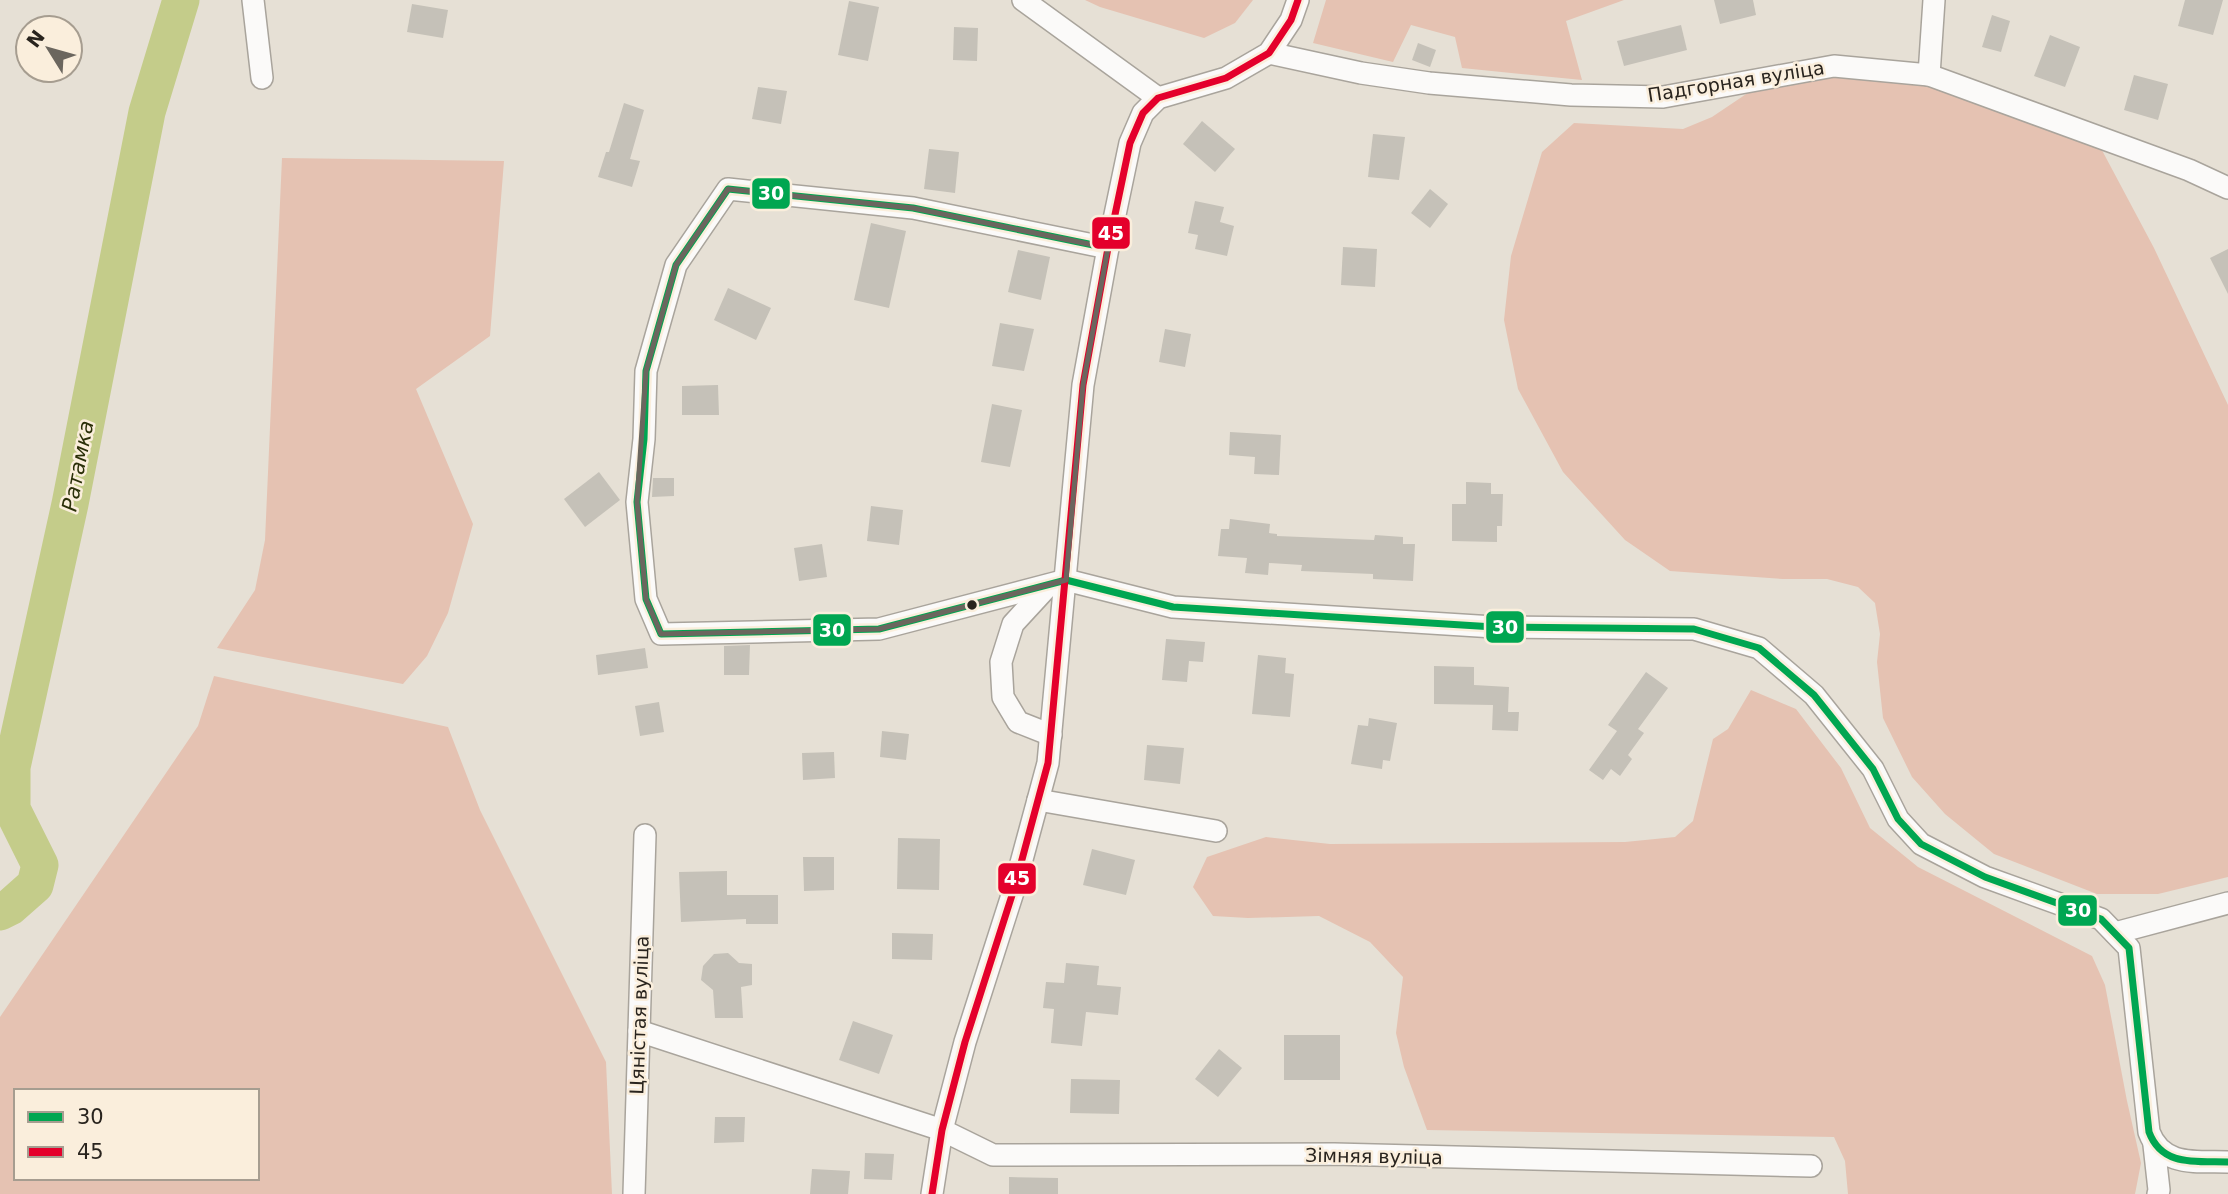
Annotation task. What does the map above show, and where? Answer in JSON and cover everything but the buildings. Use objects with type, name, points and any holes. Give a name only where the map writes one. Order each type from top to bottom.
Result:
[{"type":"street","points":[[253,0],[262,78]]},
{"type":"street","points":[[1023,0],[1158,98]]},
{"type":"street","points":[[932,1194],[942,1130],[965,1042],[1014,889],[1048,763],[1057,582],[1083,385],[1130,143],[1143,113],[1158,98],[1226,78],[1269,53],[1291,19],[1298,0]]},
{"type":"street","points":[[1929,75],[1934,0]]},
{"type":"street","name":"Падгорная вуліца","points":[[1269,53],[1361,73],[1429,83],[1571,95],[1663,97],[1834,66],[1929,75],[2189,170],[2228,188]]},
{"type":"street","points":[[1108,248],[914,208],[727,189],[676,265],[646,371],[644,439],[637,502],[646,599],[661,634],[879,629],[1057,582],[1173,607],[1494,627],[1694,629],[1759,648],[1814,695],[1872,769],[1898,819],[1921,844],[1985,877],[2101,919],[2129,948],[2151,1138],[2160,1190],[2158,1194]]},
{"type":"street","points":[[1051,735],[1018,722],[1003,697],[1001,662],[1013,624],[1057,582]]},
{"type":"street","points":[[1038,800],[1216,831]]},
{"type":"street","name":"Цяністая вуліца","points":[[634,1194],[645,835]]},
{"type":"street","points":[[2115,933],[2228,903]]},
{"type":"street","name":"Зімняя вуліца","points":[[639,1031],[942,1130],[993,1155],[1334,1154],[1811,1166]]},
{"type":"street","points":[[2151,1138],[2165,1155],[2178,1159],[2228,1162]]},
{"type":"highlighted area","points":[[728,189],[913,208],[1108,248],[1083,385],[1066,580],[879,629],[661,634],[646,599],[637,502],[646,371],[676,265]]},
{"type":"shaded area","points":[[1085,0],[1253,0],[1235,23],[1204,38],[1100,7]]},
{"type":"shaded area","points":[[1326,0],[1624,0],[1566,21],[1582,80],[1462,68],[1455,37],[1411,25],[1393,62],[1313,43]]},
{"type":"shaded area","points":[[1929,75],[2096,139],[2154,248],[2228,405],[2228,877],[2158,894],[2097,894],[1994,854],[1945,814],[1912,777],[1883,718],[1877,662],[1880,634],[1875,603],[1858,587],[1827,579],[1783,579],[1670,571],[1625,540],[1563,472],[1518,389],[1504,320],[1511,256],[1542,152],[1574,123],[1683,129],[1712,117],[1773,76]]},
{"type":"shaded area","points":[[282,158],[504,161],[490,336],[416,389],[473,524],[448,613],[427,656],[403,684],[217,648],[255,590],[265,540]]},
{"type":"shaded area","points":[[214,676],[448,727],[480,810],[606,1062],[612,1194],[0,1194],[0,1017],[198,726]]},
{"type":"shaded area","points":[[1751,690],[1796,709],[1841,768],[1870,828],[1918,867],[2092,956],[2105,985],[2141,1163],[2135,1194],[1848,1194],[1845,1161],[1834,1137],[1427,1130],[1404,1067],[1396,1033],[1403,977],[1370,942],[1319,916],[1213,916],[1193,887],[1207,857],[1266,837],[1330,844],[1625,842],[1675,837],[1693,821],[1713,739],[1728,729]]},
{"type":"waterway","name":"Ратамка","points":[[0,912],[10,907],[35,885],[40,865],[12,809],[12,767],[70,504],[147,112],[181,0]]},
{"type":"transit line","name":"45","points":[[932,1194],[942,1130],[965,1042],[1014,889],[1048,763],[1083,385],[1130,143],[1143,113],[1158,98],[1226,78],[1269,53],[1291,20],[1298,0]]},
{"type":"transit line","name":"30","points":[[1108,248],[913,208],[728,189],[676,265],[646,371],[644,439],[637,502],[646,599],[661,634],[879,629],[1066,580],[1173,607],[1494,627],[1694,629],[1759,648],[1814,695],[1873,769],[1898,819],[1921,844],[1985,877],[2101,919],[2129,948],[2149,1132],[2162,1151],[2171,1157],[2192,1161],[2228,1162]]}]
